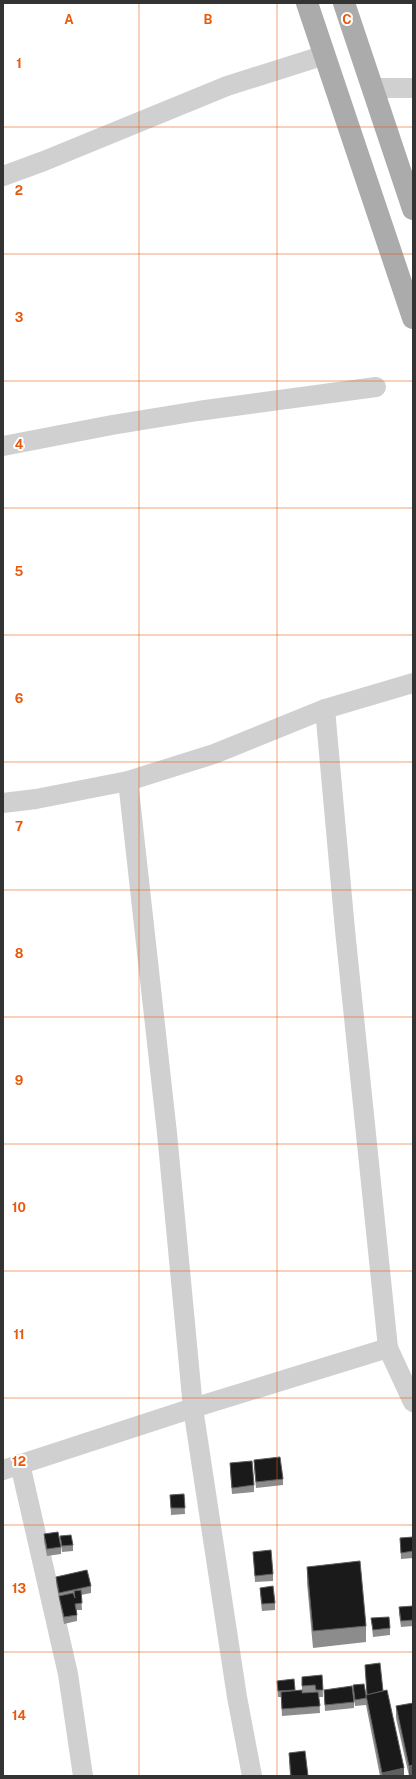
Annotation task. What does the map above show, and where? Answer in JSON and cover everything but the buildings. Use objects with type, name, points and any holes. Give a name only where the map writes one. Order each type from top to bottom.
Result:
[{"type":"main road","points":[[307,3],[413,318]]},
{"type":"main road","points":[[344,3],[413,209]]},
{"type":"street","points":[[3,176],[44,161],[227,86],[325,55]]},
{"type":"street","points":[[373,88],[413,88]]},
{"type":"street","points":[[3,446],[112,425],[198,411],[376,387]]},
{"type":"street","points":[[3,802],[36,799],[128,781],[214,754],[325,709],[413,683]]},
{"type":"street","points":[[325,709],[345,930],[388,1348],[413,1402]]},
{"type":"street","points":[[128,781],[166,1125],[193,1408],[237,1697],[252,1776]]},
{"type":"street","points":[[83,1776],[68,1674],[12,1467],[193,1408],[388,1348]]}]
